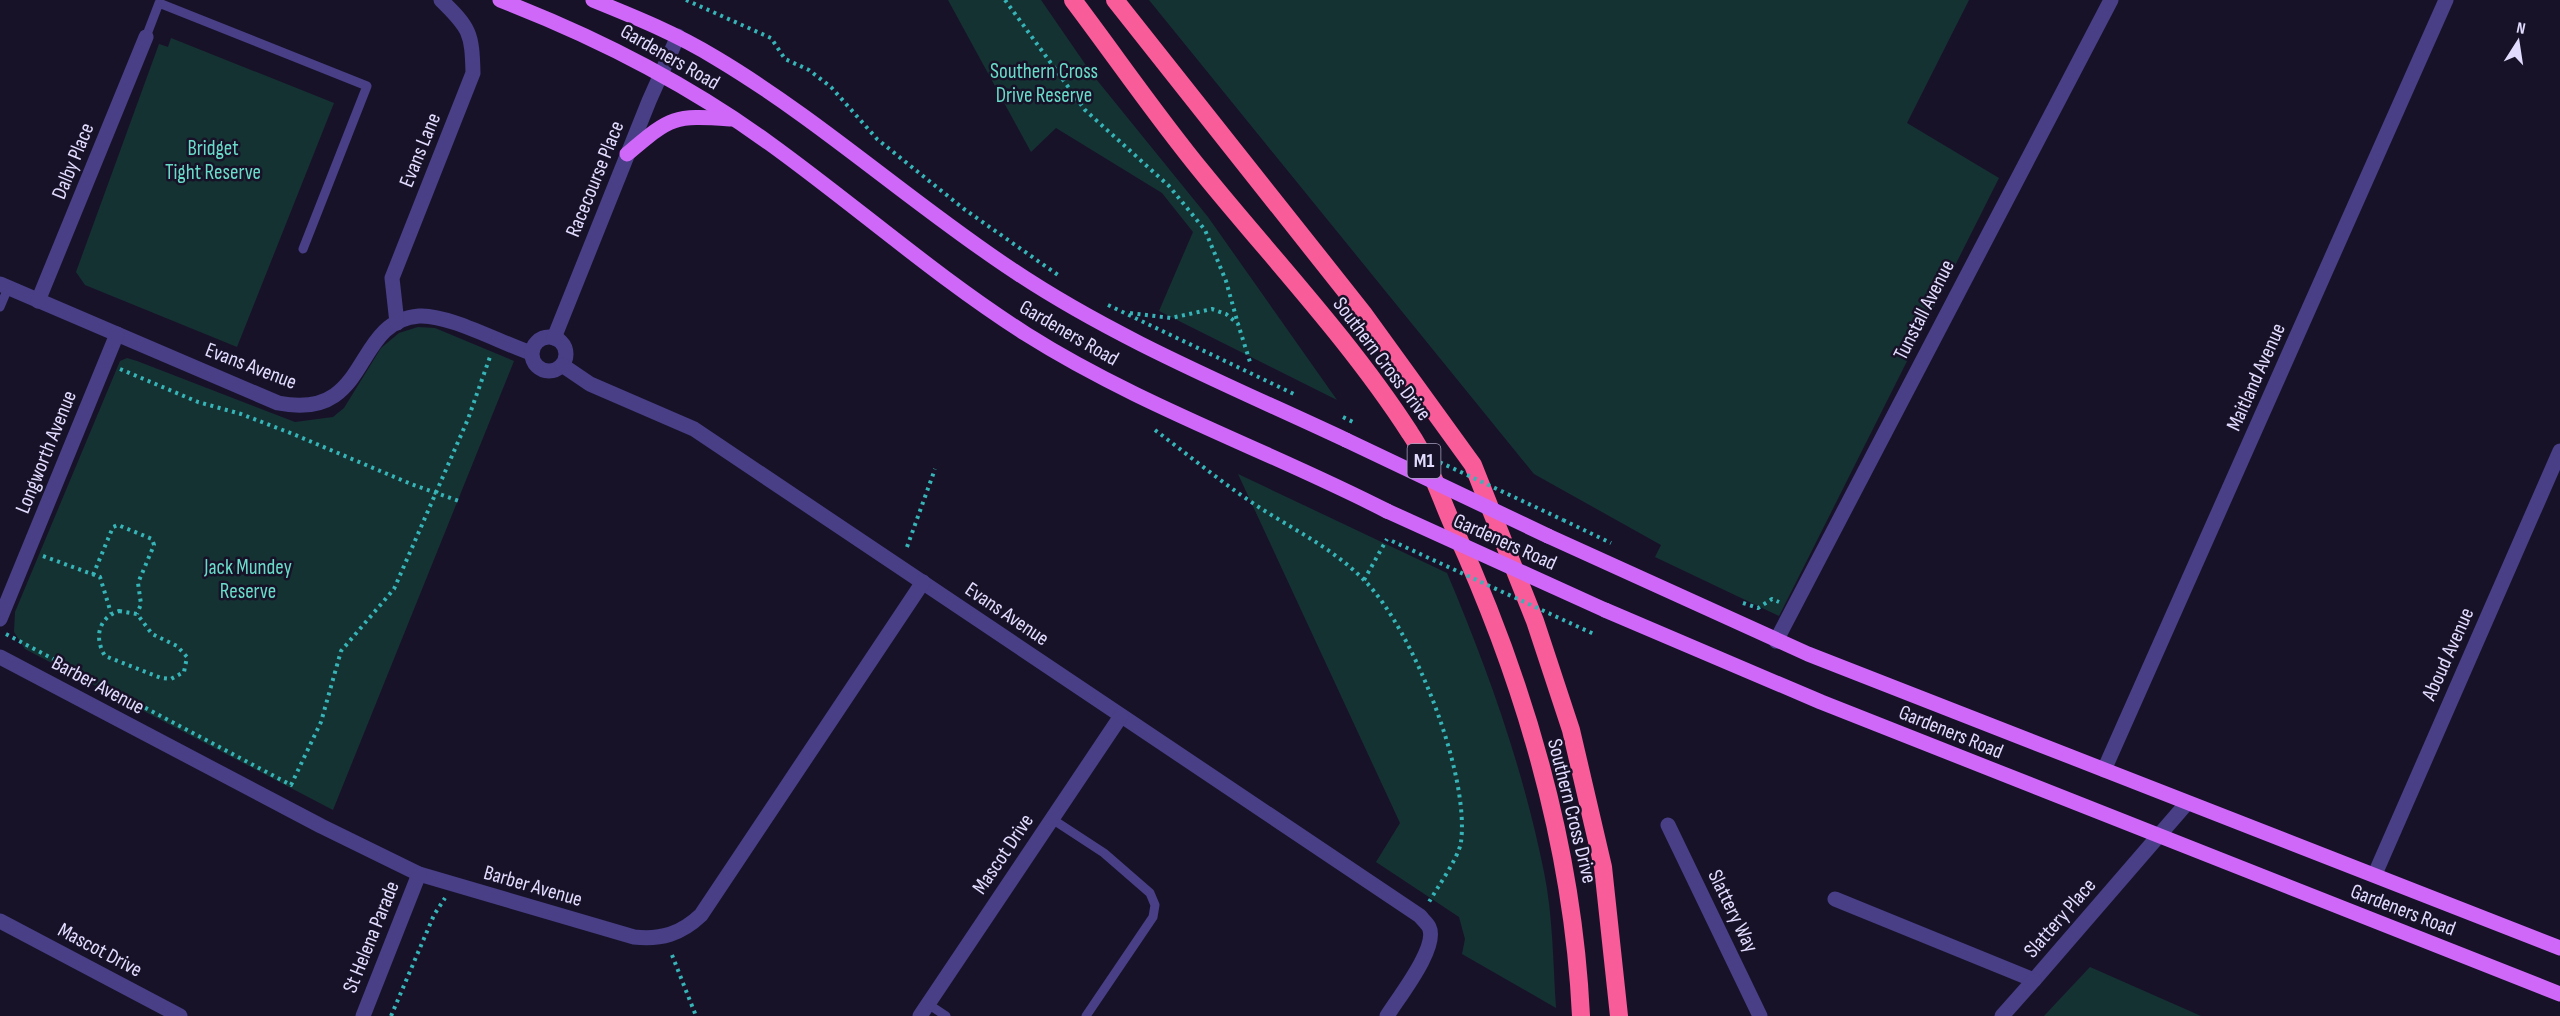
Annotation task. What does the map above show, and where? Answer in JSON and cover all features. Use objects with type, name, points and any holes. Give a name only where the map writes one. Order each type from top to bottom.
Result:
[{"type":"highway","name":"Southern Cross Drive","points":[[1073,0],[1202,172],[1293,279],[1386,398],[1412,436],[1486,597],[1543,772],[1567,874],[1575,933],[1581,1016]]},
{"type":"highway","name":"Southern Cross Drive","points":[[1114,0],[1363,313],[1473,465],[1535,621],[1571,730],[1603,867],[1619,1016]]},
{"type":"main road","name":"Gardeners Road","points":[[500,0],[579,32],[661,73],[768,142],[951,283],[1029,336],[1123,388],[1387,512],[1605,610],[1821,702],[2560,994]]},
{"type":"main road","name":"Gardeners Road","points":[[593,0],[678,36],[744,75],[811,121],[950,227],[1058,299],[1107,328],[1548,537],[1776,641],[2560,948]]},
{"type":"main road","points":[[627,154],[660,126],[675,118],[733,119]]},
{"type":"street","name":"Evans Lane","points":[[397,323],[392,278],[473,73],[472,43],[464,22],[441,0]]},
{"type":"street","name":"Tunstall Avenue","points":[[1776,641],[2111,0]]},
{"type":"street","name":"Maitland Avenue","points":[[2104,770],[2446,0]]},
{"type":"street","name":"Racecourse Place","points":[[554,338],[627,154],[678,36]]},
{"type":"street","name":"Dalby Place","points":[[38,301],[146,37]]},
{"type":"street","name":"Evans Avenue","points":[[4,286],[278,403],[296,406],[327,401],[346,387],[377,339],[397,323],[418,316],[434,317],[531,353]]},
{"type":"street","name":"Longworth Avenue","points":[[0,618],[117,334]]},
{"type":"street","points":[[554,338],[565,349],[562,365],[553,371],[542,370],[534,363],[531,353],[539,340],[554,338]]},
{"type":"street","name":"Evans Avenue","points":[[562,365],[590,384],[694,429],[1420,916]]},
{"type":"street","name":"Aboud Avenue","points":[[2375,874],[2560,451]]},
{"type":"street","name":"Barber Avenue","points":[[0,657],[321,826],[419,874],[634,937],[650,939],[688,928],[708,905],[923,582]]},
{"type":"street","name":"Mascot Drive","points":[[924,1010],[1121,716]]},
{"type":"street","name":"Slattery Place","points":[[1835,899],[2034,980],[2187,802]]},
{"type":"street","name":"Slattery Way","points":[[1668,825],[1760,1016]]},
{"type":"street","name":"St Helena Parade","points":[[363,1016],[419,874]]},
{"type":"street","points":[[1387,1016],[1427,952],[1430,928],[1420,916]]},
{"type":"street","name":"Mascot Drive","points":[[0,921],[180,1016]]},
{"type":"street","points":[[2002,1016],[2034,980]]},
{"type":"lane","points":[[146,37],[159,3],[367,86],[303,249]]},
{"type":"lane","points":[[0,307],[4,286]]},
{"type":"lane","points":[[1052,819],[1104,853],[1150,893],[1155,905],[1153,917],[1086,1016]]},
{"type":"lane","points":[[924,1010],[946,1016]]},
{"type":"path","name":"Gardeners Road","points":[[686,0],[771,38],[785,59],[809,70],[831,87],[877,139],[964,209],[1067,282]]},
{"type":"path","points":[[1005,0],[1085,110],[1169,186],[1205,230],[1226,281],[1250,362]]},
{"type":"path","name":"Gardeners Road","points":[[1098,301],[1126,312],[1299,397]]},
{"type":"path","points":[[1126,312],[1171,318],[1212,309],[1226,314],[1238,324]]},
{"type":"path","points":[[0,631],[291,785],[321,722],[341,651],[394,589],[468,419],[491,353]]},
{"type":"path","points":[[120,369],[198,402],[241,414],[411,484],[459,501]]},
{"type":"path","points":[[1332,412],[1364,427]]},
{"type":"path","points":[[1155,430],[1264,511],[1318,541],[1364,580],[1384,603],[1435,707],[1453,765],[1460,801],[1461,845],[1420,916]]},
{"type":"path","name":"Gardeners Road","points":[[1426,456],[1613,543]]},
{"type":"path","points":[[907,547],[935,469]]},
{"type":"path","points":[[93,575],[113,527],[118,525],[152,539],[154,545],[138,583],[141,599],[136,614]]},
{"type":"path","points":[[1364,580],[1382,552],[1386,539]]},
{"type":"path","points":[[1392,541],[1596,635]]},
{"type":"path","points":[[28,550],[100,577],[111,613]]},
{"type":"path","points":[[1739,602],[1758,608],[1772,598],[1792,609]]},
{"type":"path","points":[[129,611],[136,614],[152,634],[183,650],[187,657],[186,665],[179,677],[161,678],[105,656],[98,641],[99,630],[111,613],[129,611]]},
{"type":"path","points":[[391,1016],[434,915],[445,897]]},
{"type":"path","points":[[672,955],[696,1016]]},
{"type":"green space","name":"Southern Cross Drive Reserve","points":[[948,0],[1041,0],[1092,74],[1208,217],[1337,400],[1159,311],[1193,232],[1162,193],[1056,128],[1031,152]]},
{"type":"green space","points":[[1149,0],[1969,0],[1907,123],[1999,178],[1779,616],[1655,557],[1661,545],[1534,474]]},
{"type":"green space","name":"Bridget Tight Reserve","points":[[171,38],[334,103],[237,347],[85,285],[76,272],[159,44],[168,47]]},
{"type":"green space","name":"Jack Mundey Reserve","points":[[418,327],[435,328],[514,361],[333,810],[25,649],[14,632],[15,612],[120,361],[127,358],[137,361],[295,422],[333,417],[344,408],[381,348],[399,333]]},
{"type":"green space","points":[[1238,474],[1447,573],[1503,720],[1526,795],[1544,872],[1549,905],[1556,1008],[1462,954],[1465,939],[1459,917],[1376,862],[1400,823]]},
{"type":"green space","points":[[2090,967],[2201,1016],[2044,1016]]}]
